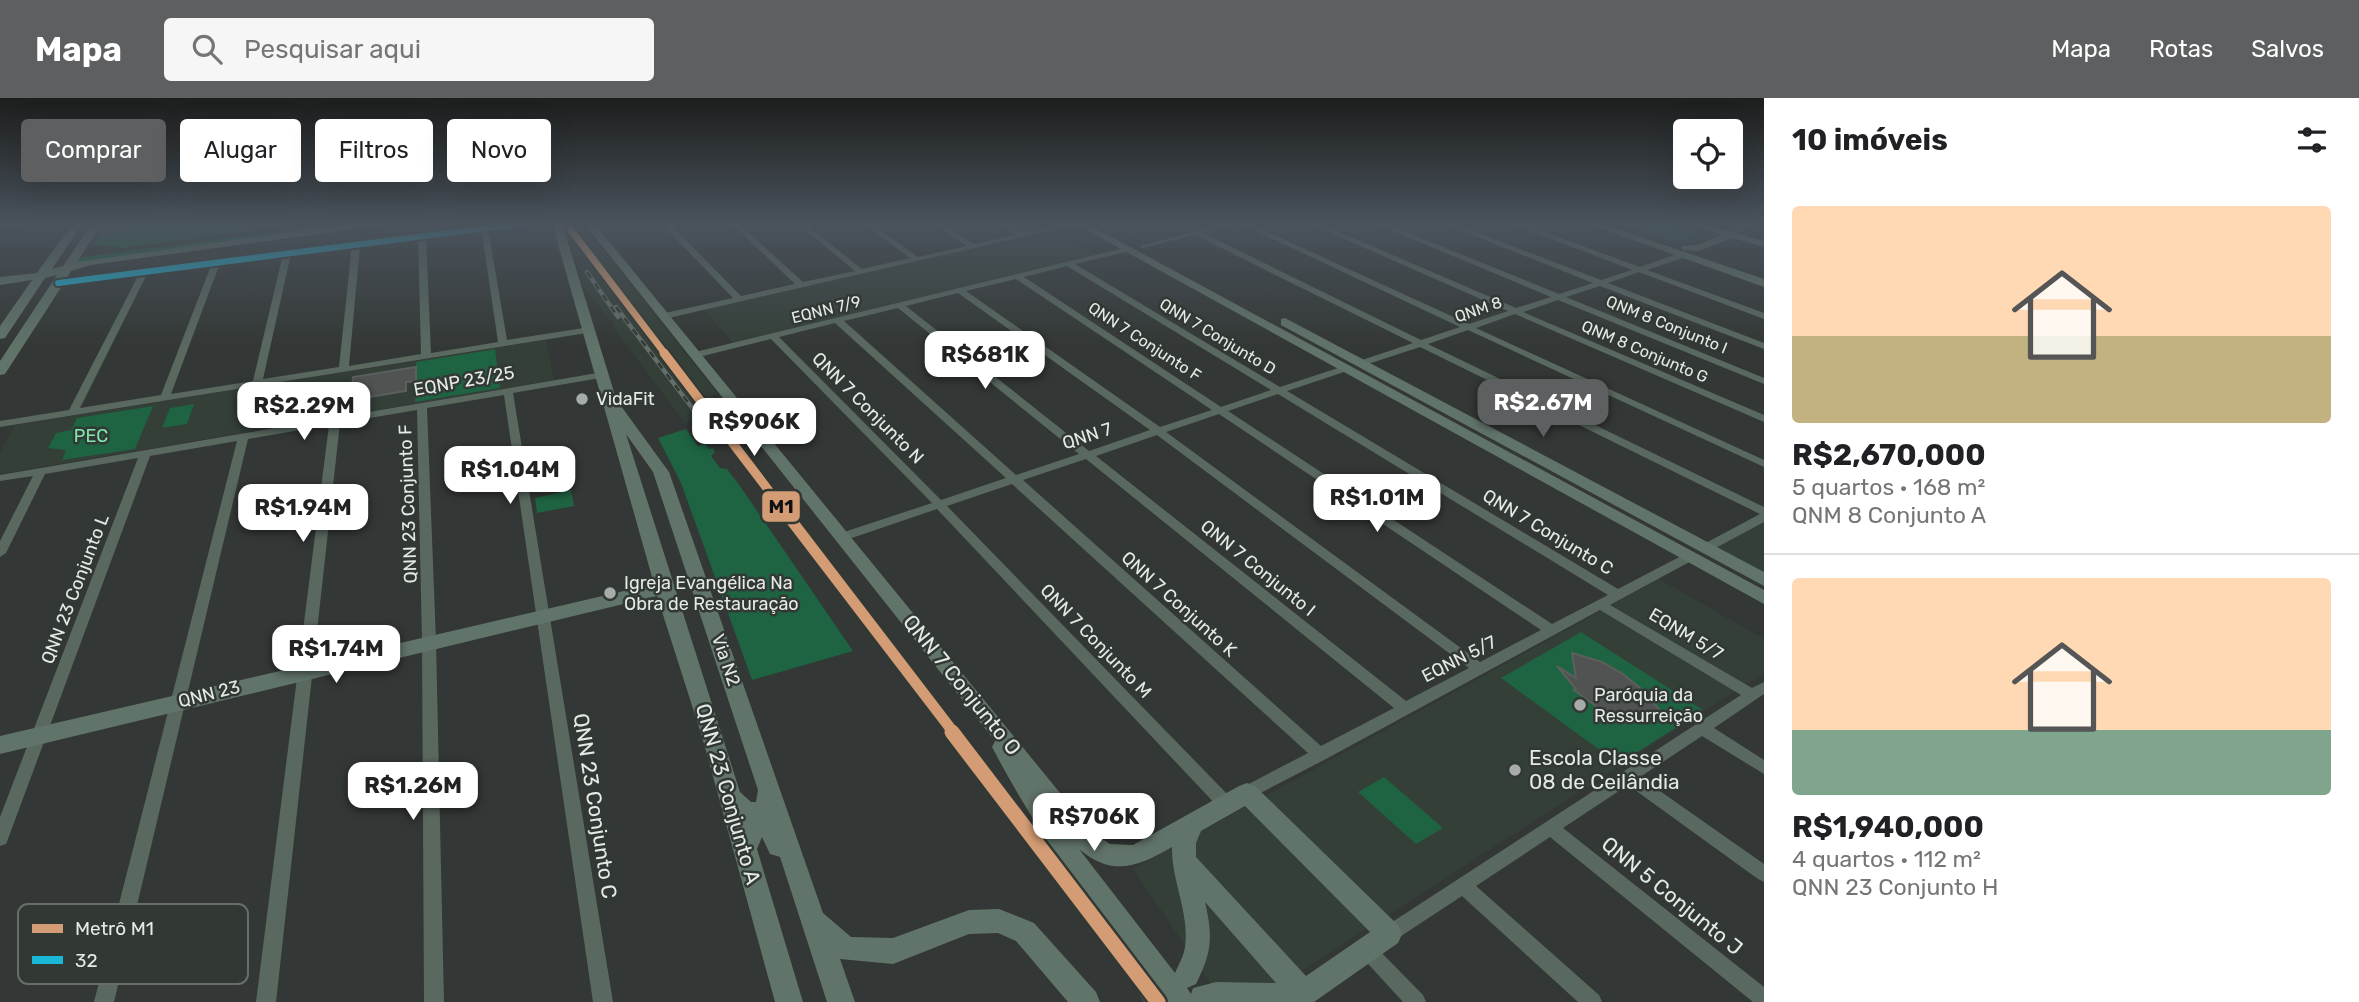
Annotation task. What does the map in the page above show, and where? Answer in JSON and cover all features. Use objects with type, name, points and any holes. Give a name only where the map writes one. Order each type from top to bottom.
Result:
[{"type":"main road","points":[[0,274],[47,265]]},
{"type":"main road","points":[[1,334],[48,265]]},
{"type":"main road","points":[[4,365],[69,265]]},
{"type":"main road","points":[[0,290],[36,283],[78,265]]},
{"type":"main road","points":[[58,283],[199,265]]},
{"type":"main road","name":"Via N2","points":[[570,265],[609,400],[661,472],[841,1002]]},
{"type":"main road","name":"QNN 7 Conjunto O","points":[[623,265],[1049,792],[1078,834],[1098,851],[1117,859],[1136,855],[1236,799]]},
{"type":"main road","points":[[1161,265],[1344,369],[1764,598]]},
{"type":"main road","points":[[1177,265],[1265,312]]},
{"type":"main road","points":[[1719,265],[1764,283]]},
{"type":"main road","points":[[1739,265],[1764,275]]},
{"type":"main road","points":[[1190,283],[1188,280],[1200,279],[1265,312],[1764,580]]},
{"type":"main road","points":[[0,281],[36,283]]},
{"type":"main road","points":[[34,319],[26,323],[15,323],[31,300],[36,283]]},
{"type":"main road","points":[[1,334],[19,330],[10,344],[4,365]]},
{"type":"main road","name":"QNN 23 Conjunto A","points":[[609,400],[664,587],[731,797],[789,1002]]},
{"type":"main road","points":[[1445,424],[1490,444],[1562,483],[1575,483],[1570,474]]},
{"type":"main road","points":[[1590,503],[1585,498],[1586,494],[1601,495],[1675,536],[1711,551]]},
{"type":"main road","points":[[652,545],[684,538]]},
{"type":"main road","name":"QNN 23","points":[[0,745],[664,587]]},
{"type":"main road","points":[[987,716],[1040,814],[1077,868],[1192,1000],[1216,996],[1297,998],[1390,934],[1236,799]]},
{"type":"main road","points":[[731,797],[748,813],[757,813],[767,808],[770,799],[769,787]]},
{"type":"main road","points":[[745,852],[750,829],[762,825],[770,827],[793,891],[811,914],[846,949],[893,951],[969,922],[999,921],[1025,932],[1086,1002]]},
{"type":"main road","points":[[1187,975],[1199,955],[1199,933],[1185,862],[1185,836],[1191,825]]},
{"type":"main road","points":[[1185,862],[1297,998]]},
{"type":"street","points":[[165,397],[215,265]]},
{"type":"street","points":[[257,383],[284,265]]},
{"type":"street","points":[[344,369],[354,265]]},
{"type":"street","points":[[423,265],[426,356]]},
{"type":"street","points":[[490,265],[503,344]]},
{"type":"street","points":[[707,265],[739,299]]},
{"type":"street","points":[[780,265],[801,285]]},
{"type":"street","points":[[853,265],[861,272]]},
{"type":"street","name":"EQNN 7/9","points":[[664,316],[890,265]]},
{"type":"street","name":"EQNN 7/9","points":[[695,355],[1064,265]]},
{"type":"street","name":"QNN 7 Conjunto D","points":[[1071,265],[1280,389]]},
{"type":"street","points":[[1262,265],[1764,515]]},
{"type":"street","points":[[1335,265],[1764,464]]},
{"type":"street","name":"QNM 8 Conjunto G","points":[[1408,265],[1764,419]]},
{"type":"street","name":"QNM 8 Conjunto I","points":[[1483,265],[1764,380]]},
{"type":"street","points":[[1556,265],[1764,346]]},
{"type":"street","points":[[1629,265],[1764,316]]},
{"type":"street","name":"QNM 8","points":[[1362,363],[1649,265]]},
{"type":"street","points":[[73,412],[144,272]]},
{"type":"street","name":"QNN 7 Conjunto F","points":[[1017,276],[1553,631]]},
{"type":"street","points":[[960,290],[1158,431],[1481,670]]},
{"type":"street","name":"QNN 7 Conjunto I","points":[[900,305],[1405,709]]},
{"type":"street","points":[[837,320],[1014,478]]},
{"type":"street","name":"EQNP 23/25","points":[[0,424],[590,330]]},
{"type":"street","name":"QNN 7 Conjunto N","points":[[773,336],[939,504]]},
{"type":"street","name":"QNN 7","points":[[842,537],[1344,369]]},
{"type":"street","name":"EQNP 23/25","points":[[0,478],[603,375]]},
{"type":"street","name":"QNN 7 Conjunto C","points":[[1280,389],[1618,595]]},
{"type":"street","name":"QNN 23 Conjunto C","points":[[508,391],[604,1002]]},
{"type":"street","name":"QNN 23 Conjunto F","points":[[422,406],[429,642],[434,1002]]},
{"type":"street","points":[[266,1002],[335,421]]},
{"type":"street","points":[[128,904],[243,437]]},
{"type":"street","name":"QNN 23 Conjunto L","points":[[0,839],[145,454]]},
{"type":"street","points":[[0,553],[41,471]]},
{"type":"street","name":"QNN 7 Conjunto K","points":[[1014,478],[1321,755]]},
{"type":"street","name":"QNN 7 Conjunto M","points":[[939,504],[1236,799]]},
{"type":"street","points":[[1711,551],[1729,536],[1764,515]]},
{"type":"street","name":"EQNN 5/7","points":[[1236,799],[1689,557]]},
{"type":"street","name":"EQNM 5/7","points":[[1601,605],[1758,691]]},
{"type":"street","points":[[1390,934],[1758,691]]},
{"type":"street","points":[[1702,728],[1764,768]]},
{"type":"street","points":[[1629,777],[1764,874]]},
{"type":"street","name":"QNN 5 Conjunto J","points":[[1551,828],[1764,999]]},
{"type":"street","points":[[1464,886],[1592,1002]]},
{"type":"street","points":[[1365,949],[1416,1002]]},
{"type":"street","points":[[104,1002],[108,984]]},
{"type":"shaded area","points":[[577,265],[615,265],[718,394],[711,396],[723,411],[685,423],[584,287]]},
{"type":"shaded area","points":[[897,265],[1054,265],[733,343],[703,309]]},
{"type":"shaded area","points":[[546,340],[554,380],[0,474],[0,452],[15,425]]},
{"type":"shaded area","points":[[1764,522],[1764,574],[1714,548]]},
{"type":"shaded area","points":[[1659,579],[1764,639],[1764,673],[1253,1002],[1223,1002],[1133,869]]},
{"type":"green space","points":[[495,349],[500,388],[415,402],[416,362]]},
{"type":"green space","points":[[194,404],[187,424],[162,428],[170,408]]},
{"type":"green space","name":"PEC","points":[[153,406],[135,449],[62,460],[66,450],[48,448],[56,433],[71,430],[77,418]]},
{"type":"green space","points":[[686,429],[698,446],[705,444],[709,449],[713,448],[715,452],[711,456],[720,468],[727,469],[740,486],[853,651],[752,680],[681,483],[658,438]]},
{"type":"green space","points":[[571,490],[574,506],[537,513],[535,498]]},
{"type":"green space","points":[[1581,632],[1703,710],[1619,764],[1501,678]]},
{"type":"green space","points":[[1384,777],[1443,828],[1416,844],[1358,792]]},
{"type":"building","points":[[416,367],[416,381],[406,382],[406,391],[351,400],[353,377]]},
{"type":"building","name":"Paróquia da Ressurreição","points":[[1572,653],[1602,662],[1623,674],[1645,692],[1662,713],[1648,711],[1653,720],[1620,722],[1604,712],[1574,690],[1576,689],[1557,666],[1576,678]]},
{"type":"tunnel","points":[[1144,1002],[1178,981]]},
{"type":"railway","points":[[598,265],[712,414]]},
{"type":"railway","points":[[587,272],[618,317]]},
{"type":"railway","points":[[616,307],[699,417]]},
{"type":"metro line","name":"M1","points":[[598,265],[1158,1002]]},
{"type":"transit line","name":"32","points":[[58,283],[197,265]]},
{"type":"place","name":"VidaFit","points":[[582,399]]},
{"type":"place","name":"Igreja Evangélica Na Obra de Restauração","points":[[610,593]]},
{"type":"place","name":"Paróquia da Ressurreição","points":[[1580,705]]},
{"type":"place","name":"Escola Classe 08 de Ceilândia","points":[[1515,770]]}]
